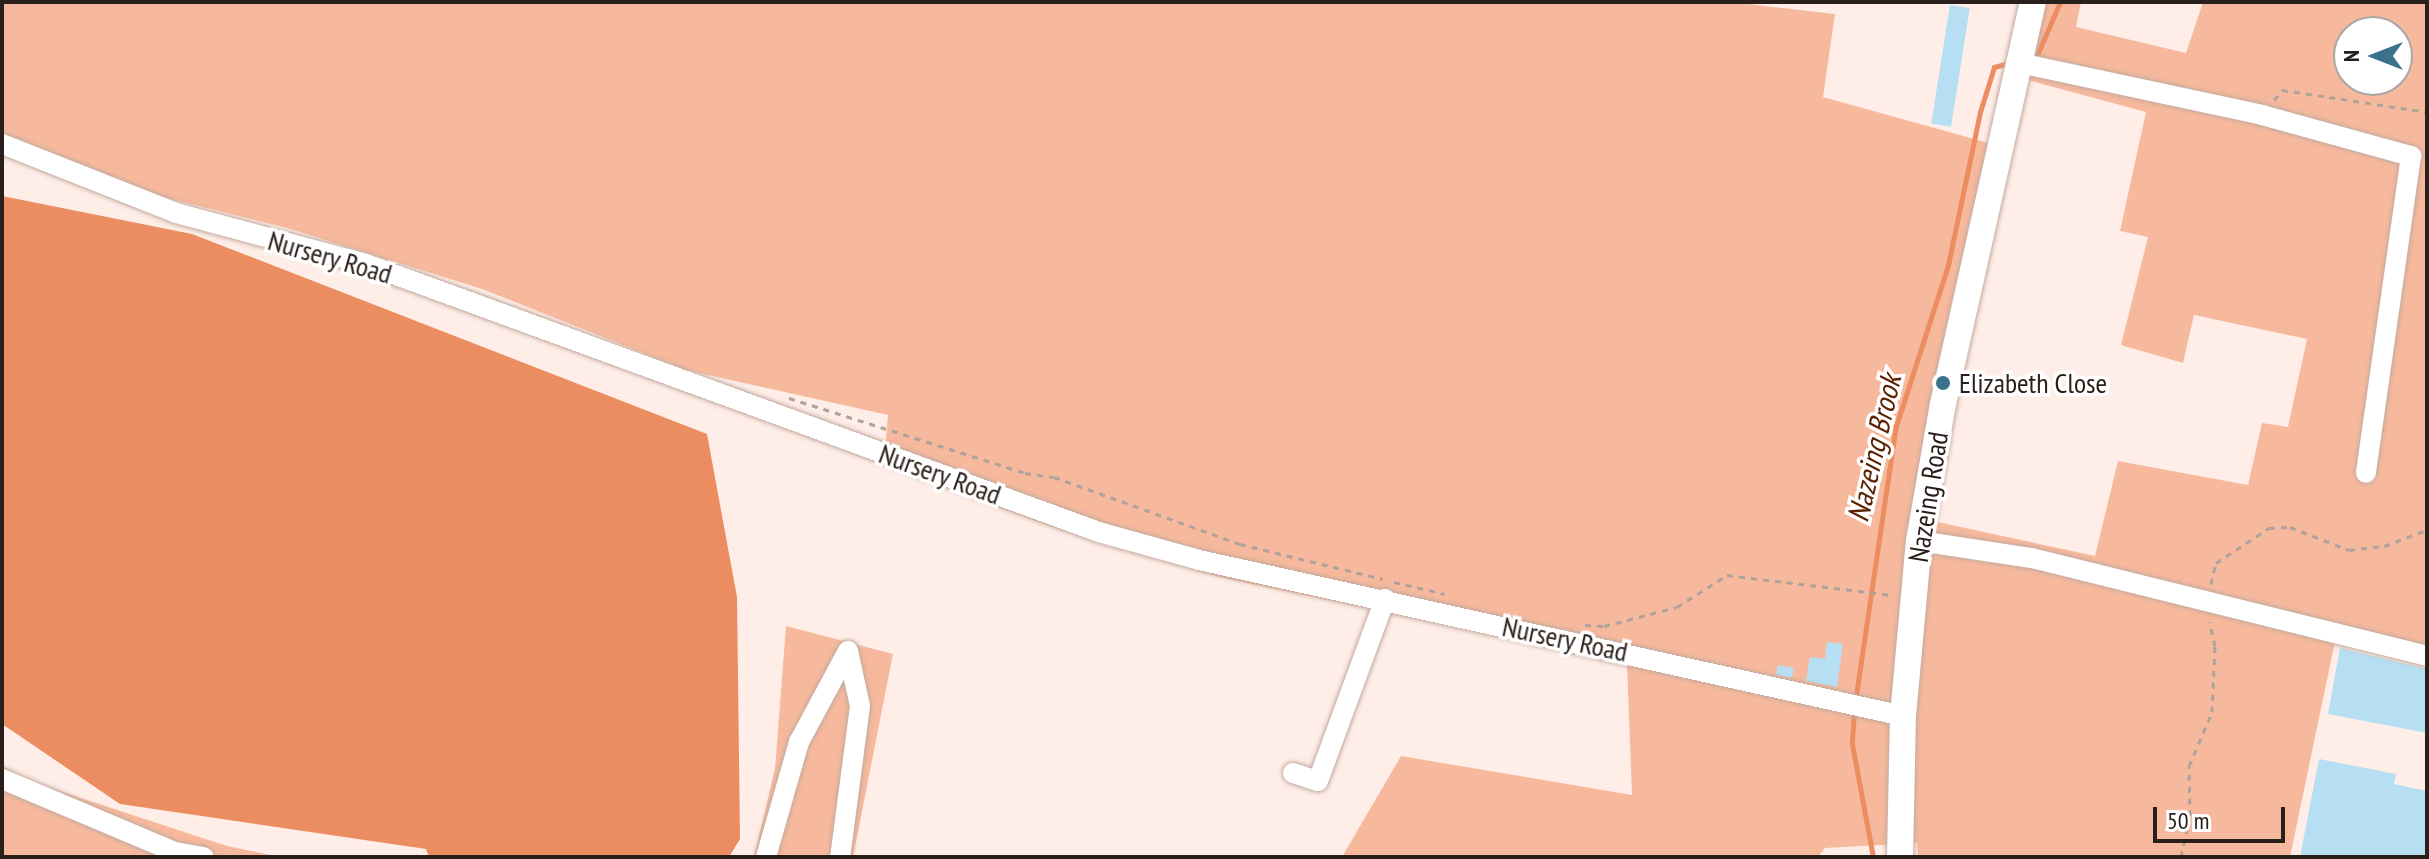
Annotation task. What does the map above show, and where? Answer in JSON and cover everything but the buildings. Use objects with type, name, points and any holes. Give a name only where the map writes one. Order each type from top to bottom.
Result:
[{"type":"main road","name":"Nazeing Road","points":[[1900,857],[1903,716],[1919,541],[1943,404],[2033,2]]},
{"type":"lane","points":[[2020,63],[2262,115],[2411,156],[2366,473]]},
{"type":"lane","name":"Nursery Road","points":[[2,144],[176,213],[363,263],[776,418],[1099,532],[1199,560],[1385,599],[1843,706],[1903,716]]},
{"type":"lane","points":[[1919,541],[2032,558],[2205,598],[2427,656]]},
{"type":"lane","points":[[1293,773],[1318,781],[1385,599]]},
{"type":"lane","points":[[766,857],[799,742],[848,651],[860,706],[840,857]]},
{"type":"lane","points":[[2,779],[175,852],[204,857]]},
{"type":"path","points":[[2262,115],[2282,90],[2427,112]]},
{"type":"path","points":[[776,418],[790,395],[957,453],[1054,477],[1240,544],[1452,595]]},
{"type":"path","points":[[2181,857],[2190,816],[2189,766],[2212,712],[2215,646],[2205,598],[2216,563],[2269,528],[2290,527],[2349,550],[2384,546],[2427,530]]},
{"type":"path","points":[[1583,625],[1604,626],[1677,607],[1727,575],[1903,597]]},
{"type":"shaded area","points":[[2,2],[1731,2],[1835,14],[1823,97],[2010,149],[1972,308],[1933,521],[2095,556],[2118,461],[2248,485],[2262,423],[2288,427],[2307,339],[2194,315],[2183,363],[2121,345],[2148,237],[2120,231],[2146,112],[2024,79],[2043,2],[2081,2],[2076,27],[2186,53],[2203,2],[2427,2],[2427,655],[2337,632],[2290,857],[1918,857],[1917,843],[1825,848],[1818,857],[1342,857],[1401,756],[1632,795],[1627,663],[1219,577],[1050,526],[884,465],[888,415],[686,370],[482,289],[287,228],[119,186],[2,137]]},
{"type":"shaded area","points":[[2,196],[192,234],[707,434],[737,597],[740,839],[729,857],[429,857],[426,849],[120,804],[2,724]]},
{"type":"shaded area","points":[[786,626],[893,654],[853,857],[754,857],[775,769]]},
{"type":"shaded area","points":[[2,766],[35,783],[227,846],[280,857],[2,857]]},
{"type":"waterway","name":"Nazeing Brook","points":[[2038,53],[2060,2]]},
{"type":"waterway","name":"Nazeing Brook","points":[[1855,702],[1896,426],[1948,265],[1980,112],[1994,67],[2005,64]]},
{"type":"waterway","name":"Nazeing Brook","points":[[1854,712],[1852,744],[1873,857]]},
{"type":"place","name":"Elizabeth Close","points":[[1943,383]]}]
